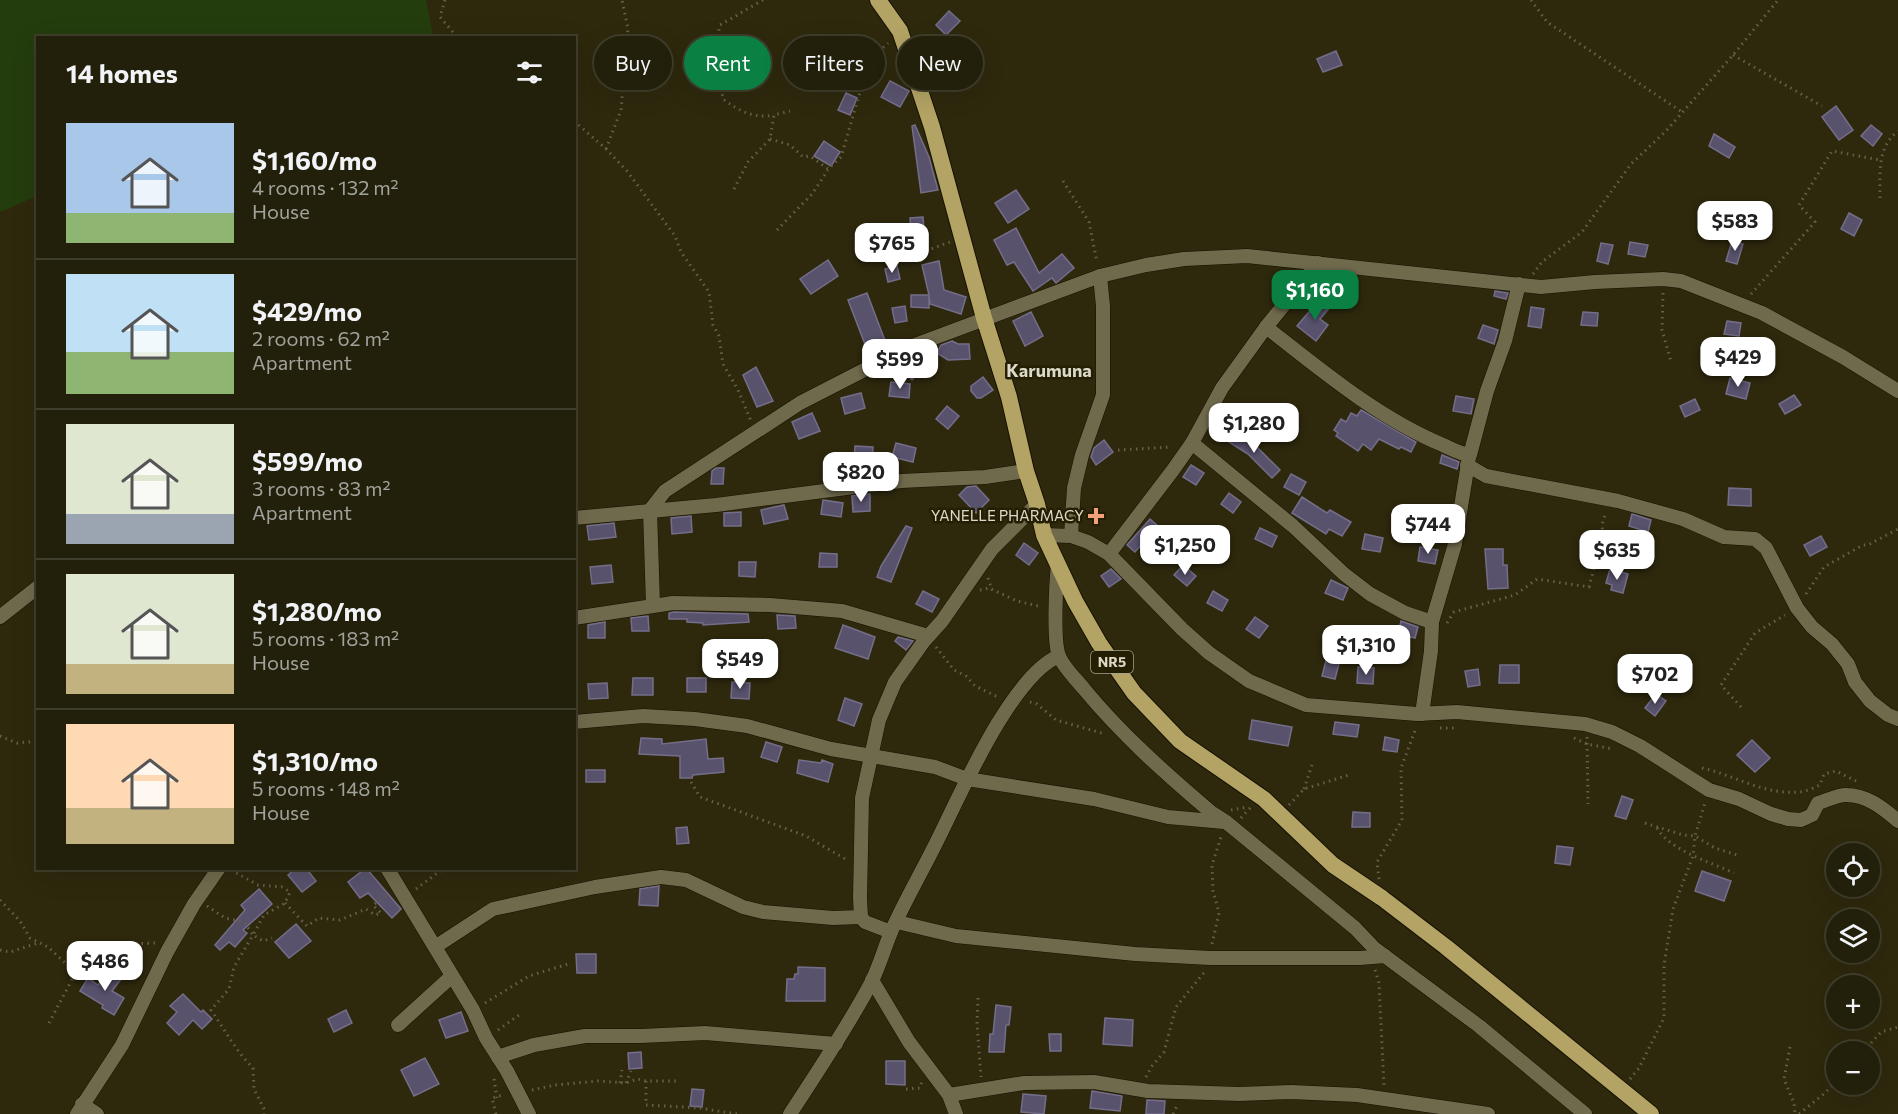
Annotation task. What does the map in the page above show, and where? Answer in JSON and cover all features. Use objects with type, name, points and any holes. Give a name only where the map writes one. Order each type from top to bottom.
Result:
[{"type":"highway","name":"NR5","points":[[878,0],[900,31],[932,127],[984,318],[1009,397],[1044,535],[1075,601],[1099,643],[1134,693],[1180,741],[1264,799],[1333,865],[1382,898],[1651,1114]]},
{"type":"street","points":[[653,605],[650,510],[665,491],[800,402],[876,362],[984,318],[1100,276],[1146,265],[1247,256],[1541,286],[1663,279],[1681,281],[1762,313],[1843,357],[1898,391]]},
{"type":"street","points":[[1108,554],[1173,470],[1222,388],[1266,327],[1318,263]]},
{"type":"street","points":[[1071,536],[1074,488],[1082,455],[1102,395],[1102,282],[1100,276]]},
{"type":"street","points":[[1420,714],[1431,651],[1432,622],[1455,544],[1468,460],[1487,391],[1522,284]]},
{"type":"street","points":[[1266,327],[1322,371],[1381,411],[1468,460],[1486,476],[1603,498],[1683,519],[1724,537],[1755,539],[1766,548],[1797,608],[1848,664],[1855,682],[1870,701],[1888,715],[1898,719]]},
{"type":"street","points":[[1190,445],[1293,526],[1344,574],[1370,594],[1406,613],[1432,622]]},
{"type":"street","points":[[576,518],[716,505],[901,481],[985,477],[1026,471]]},
{"type":"street","points":[[1037,504],[992,549],[942,621],[926,638],[895,682],[879,720],[873,756],[862,798],[861,917],[878,928],[894,927],[956,936],[1135,954],[1210,958],[1385,956]]},
{"type":"street","points":[[1044,535],[1071,536],[1088,542],[1108,554],[1209,653],[1248,681],[1306,705],[1420,714],[1456,712],[1585,724],[1612,732],[1640,746],[1709,790],[1739,799],[1770,814],[1801,820],[1812,815],[1818,803],[1844,795],[1858,796],[1872,801],[1898,821]]},
{"type":"street","points":[[1059,565],[1056,586],[1056,640],[1059,656],[1107,716],[1134,744],[1212,813],[1355,928],[1374,948],[1479,1026],[1585,1114]]},
{"type":"street","points":[[0,617],[36,589]]},
{"type":"street","points":[[576,618],[673,603],[770,605],[842,611],[926,638]]},
{"type":"street","points":[[790,1114],[836,1044],[872,980],[894,927],[967,779],[1016,697],[1038,669],[1047,661],[1059,656]]},
{"type":"street","points":[[576,722],[643,716],[695,718],[747,726],[831,749],[935,767],[967,779],[1094,799],[1168,817],[1229,825]]},
{"type":"street","points":[[97,1114],[79,1109],[122,1045],[167,952],[218,870]]},
{"type":"street","points":[[388,870],[473,1010],[486,1038],[529,1114]]},
{"type":"street","points":[[435,947],[493,909],[595,887],[661,877],[686,880],[742,907],[763,912],[833,918],[861,917]]},
{"type":"street","points":[[398,1025],[452,976]]},
{"type":"street","points":[[872,980],[903,1032],[949,1095],[956,1114]]},
{"type":"street","points":[[498,1057],[534,1045],[585,1036],[705,1033],[836,1044]]},
{"type":"street","points":[[949,1095],[1024,1083],[1072,1081],[1094,1082],[1134,1089],[1239,1094],[1323,1093],[1386,1099],[1488,1114]]},
{"type":"path","points":[[446,0],[440,17],[456,36]]},
{"type":"path","points":[[606,149],[621,110],[628,28],[622,0]]},
{"type":"path","points":[[763,0],[720,25],[715,49],[723,99],[739,111],[762,117],[790,111]]},
{"type":"path","points":[[1531,0],[1547,22],[1682,112]]},
{"type":"path","points":[[1522,284],[1542,262],[1582,232],[1631,164],[1682,112],[1778,0]]},
{"type":"path","points":[[777,230],[812,194],[828,169],[841,157],[861,89],[876,54],[900,31]]},
{"type":"path","points":[[1733,55],[1822,106]]},
{"type":"path","points":[[734,189],[748,162],[770,139],[774,115]]},
{"type":"path","points":[[576,123],[627,171],[675,236],[681,252],[709,292],[713,325],[718,336],[723,364],[738,390],[755,431]]},
{"type":"path","points":[[1880,198],[1880,160],[1889,137],[1898,130]]},
{"type":"path","points":[[770,139],[790,145],[803,157],[810,156],[828,169]]},
{"type":"path","points":[[1741,306],[1815,222],[1798,205],[1832,152],[1880,160]]},
{"type":"path","points":[[1063,181],[1089,222],[1100,276]]},
{"type":"path","points":[[909,257],[940,244],[963,239]]},
{"type":"path","points":[[1663,279],[1662,330],[1671,361]]},
{"type":"path","points":[[1118,450],[1190,445]]},
{"type":"path","points":[[1431,651],[1454,612],[1515,595],[1537,579],[1589,587],[1603,535],[1602,525],[1606,513],[1603,498]]},
{"type":"path","points":[[958,596],[989,588],[1017,601],[1057,613]]},
{"type":"path","points":[[926,638],[938,648],[954,670],[966,676],[975,686],[996,696],[1016,697]]},
{"type":"path","points":[[1382,898],[1377,862],[1402,820],[1401,768],[1420,714]]},
{"type":"path","points":[[1585,724],[1588,804]]},
{"type":"path","points":[[0,736],[17,743],[36,741]]},
{"type":"path","points":[[1280,815],[1304,789],[1312,765]]},
{"type":"path","points":[[1304,789],[1349,775]]},
{"type":"path","points":[[692,782],[700,797],[806,837],[848,861],[860,853]]},
{"type":"path","points":[[1134,1089],[1146,1078],[1152,1066],[1164,1052],[1176,1007],[1210,966],[1219,913],[1213,891],[1212,865],[1224,830],[1253,805],[1212,813]]},
{"type":"path","points":[[1645,823],[1683,835],[1695,836],[1715,848],[1740,856]]},
{"type":"path","points":[[1656,827],[1661,836],[1693,856],[1734,873]]},
{"type":"path","points":[[1622,1090],[1639,1068],[1664,1018],[1664,965],[1673,909],[1693,856],[1695,836]]},
{"type":"path","points":[[232,870],[258,885],[282,887],[290,892],[285,903],[264,915],[234,967],[229,989],[211,1010],[238,1053],[253,1068],[254,1089],[264,1114]]},
{"type":"path","points":[[285,903],[307,926],[319,918],[340,920],[366,909],[375,915],[381,913],[373,905],[388,894],[402,901],[404,897],[442,870]]},
{"type":"path","points":[[198,899],[225,918],[244,922],[253,935],[263,941],[272,938]]},
{"type":"path","points":[[0,900],[20,921],[30,938],[48,947],[76,972]]},
{"type":"path","points":[[0,950],[10,952],[39,942]]},
{"type":"path","points":[[49,1023],[76,972],[80,958],[98,945],[155,942],[167,952]]},
{"type":"path","points":[[1370,956],[1379,982],[1381,1049],[1386,1099]]},
{"type":"path","points":[[473,1010],[529,976],[568,964]]},
{"type":"path","points":[[978,998],[977,1024],[982,1089]]},
{"type":"path","points":[[486,1038],[522,1013]]},
{"type":"path","points":[[1873,1041],[1881,1032],[1898,1027]]},
{"type":"path","points":[[1790,1047],[1784,1079],[1797,1114],[1826,1092]]},
{"type":"path","points":[[906,1089],[920,1088],[928,1068]]},
{"type":"path","points":[[620,1083],[622,1070]]},
{"type":"path","points":[[626,1083],[631,1071]]},
{"type":"path","points":[[496,1114],[492,1098],[511,1092],[518,1093],[555,1085],[598,1081],[620,1083],[637,1079],[678,1081]]},
{"type":"path","points":[[646,1081],[646,1105],[699,1108],[737,1114]]},
{"type":"green space","points":[[0,0],[426,0],[433,36],[36,36],[36,196],[0,212]]},
{"type":"building","points":[[949,11],[960,21],[946,35],[936,25]]},
{"type":"building","points":[[1336,51],[1342,65],[1323,72],[1317,59]]},
{"type":"building","points":[[890,81],[897,85],[897,90],[909,91],[900,107],[881,97]]},
{"type":"building","points":[[846,93],[857,98],[850,115],[838,110]]},
{"type":"building","points":[[1836,106],[1853,130],[1839,140],[1822,117]]},
{"type":"building","points":[[915,125],[929,157],[938,190],[921,193],[912,126]]},
{"type":"building","points":[[1871,125],[1882,134],[1873,146],[1861,136]]},
{"type":"building","points":[[1714,134],[1735,147],[1729,158],[1709,146]]},
{"type":"building","points":[[824,141],[840,152],[831,166],[814,156]]},
{"type":"building","points":[[1016,190],[1029,209],[1008,223],[995,203]]},
{"type":"building","points":[[1849,213],[1862,220],[1854,236],[1841,229]]},
{"type":"building","points":[[923,217],[924,230],[911,231],[910,218]]},
{"type":"building","points":[[1016,228],[1039,273],[1062,254],[1074,268],[1056,283],[1052,278],[1033,291],[1014,262],[1007,265],[994,240]]},
{"type":"building","points":[[1732,241],[1743,244],[1737,264],[1726,261]]},
{"type":"building","points":[[1630,242],[1648,245],[1645,257],[1628,254]]},
{"type":"building","points":[[1601,243],[1613,245],[1608,264],[1597,261]]},
{"type":"building","points":[[828,260],[838,276],[811,294],[800,279]]},
{"type":"building","points":[[939,261],[944,290],[966,297],[961,314],[930,304],[929,296],[929,308],[911,307],[911,295],[929,295],[922,265]]},
{"type":"building","points":[[897,266],[900,279],[888,282],[885,269]]},
{"type":"building","points":[[1495,291],[1508,293],[1506,299],[1494,296]]},
{"type":"building","points":[[867,293],[887,346],[868,352],[848,300]]},
{"type":"building","points":[[1320,299],[1330,307],[1320,319],[1328,325],[1316,341],[1297,326]]},
{"type":"building","points":[[905,306],[907,321],[895,323],[892,308]]},
{"type":"building","points":[[1531,307],[1544,309],[1541,328],[1528,326]]},
{"type":"building","points":[[1031,312],[1043,336],[1025,346],[1013,321]]},
{"type":"building","points":[[1583,312],[1598,313],[1597,326],[1581,325]]},
{"type":"building","points":[[1727,321],[1741,323],[1739,336],[1724,334]]},
{"type":"building","points":[[1483,325],[1498,330],[1494,344],[1478,338]]},
{"type":"building","points":[[952,341],[958,344],[969,344],[970,359],[948,360],[937,353],[941,345]]},
{"type":"building","points":[[922,352],[931,359],[912,380],[899,367],[906,358]]},
{"type":"building","points":[[756,367],[773,401],[757,407],[743,375]]},
{"type":"building","points":[[983,377],[993,390],[977,398],[971,391],[971,386]]},
{"type":"building","points":[[1730,378],[1750,383],[1746,399],[1726,394]]},
{"type":"building","points":[[891,382],[910,384],[909,398],[889,396]]},
{"type":"building","points":[[861,393],[865,408],[845,414],[841,398]]},
{"type":"building","points":[[1794,395],[1801,405],[1785,414],[1779,404]]},
{"type":"building","points":[[1456,396],[1474,399],[1471,414],[1453,411]]},
{"type":"building","points":[[1695,399],[1700,410],[1685,417],[1680,406]]},
{"type":"building","points":[[947,406],[959,416],[948,429],[936,419]]},
{"type":"building","points":[[1361,410],[1416,442],[1411,452],[1379,439],[1371,450],[1363,444],[1358,451],[1336,436],[1338,433],[1334,430],[1341,419],[1346,422],[1351,413],[1357,416]]},
{"type":"building","points":[[812,413],[820,431],[799,439],[792,422]]},
{"type":"building","points":[[1236,431],[1251,441],[1280,470],[1272,478],[1248,454],[1229,442]]},
{"type":"building","points":[[1104,440],[1113,452],[1096,465],[1091,457],[1094,448]]},
{"type":"building","points":[[896,443],[916,448],[913,462],[892,457]]},
{"type":"building","points":[[855,446],[873,447],[872,461],[854,460]]},
{"type":"building","points":[[1442,455],[1459,462],[1457,469],[1440,463]]},
{"type":"building","points":[[1191,465],[1204,473],[1196,485],[1183,477]]},
{"type":"building","points":[[716,468],[724,468],[723,484],[711,484],[712,471]]},
{"type":"building","points":[[1291,474],[1306,482],[1299,495],[1284,487]]},
{"type":"building","points":[[976,486],[989,500],[976,513],[959,495],[967,487]]},
{"type":"building","points":[[1729,488],[1751,489],[1751,506],[1728,505]]},
{"type":"building","points":[[1229,493],[1241,502],[1233,513],[1221,504]]},
{"type":"building","points":[[870,494],[870,511],[853,512],[852,496]]},
{"type":"building","points":[[1302,497],[1327,513],[1330,510],[1351,522],[1342,536],[1329,529],[1326,534],[1292,513]]},
{"type":"building","points":[[823,500],[843,503],[841,517],[821,514]]},
{"type":"building","points":[[784,505],[788,519],[764,524],[761,510]]},
{"type":"building","points":[[741,512],[741,526],[724,526],[724,513]]},
{"type":"building","points":[[1632,514],[1651,520],[1648,532],[1629,526]]},
{"type":"building","points":[[691,516],[692,532],[672,534],[671,518]]},
{"type":"building","points":[[1150,519],[1158,526],[1135,552],[1127,545]]},
{"type":"building","points":[[614,523],[616,537],[589,540],[587,526]]},
{"type":"building","points":[[906,526],[912,528],[891,582],[877,577],[881,566]]},
{"type":"building","points":[[1260,528],[1277,536],[1272,547],[1255,539]]},
{"type":"building","points":[[1365,534],[1383,538],[1380,552],[1362,549]]},
{"type":"building","points":[[1821,536],[1827,547],[1810,556],[1804,545]]},
{"type":"building","points":[[1151,537],[1165,549],[1156,560],[1142,548]]},
{"type":"building","points":[[1024,543],[1038,553],[1029,565],[1016,555]]},
{"type":"building","points":[[1420,547],[1438,550],[1435,564],[1418,561]]},
{"type":"building","points":[[1485,549],[1503,549],[1503,565],[1507,565],[1508,588],[1488,589]]},
{"type":"building","points":[[820,553],[837,554],[837,567],[819,567]]},
{"type":"building","points":[[739,562],[756,562],[755,577],[739,576]]},
{"type":"building","points":[[611,565],[613,582],[592,584],[590,567]]},
{"type":"building","points":[[1183,565],[1196,576],[1187,586],[1174,575]]},
{"type":"building","points":[[1111,569],[1121,579],[1109,587],[1101,576]]},
{"type":"building","points":[[1610,569],[1628,574],[1623,593],[1611,590],[1612,585],[1606,583]]},
{"type":"building","points":[[1331,580],[1348,588],[1343,600],[1325,593]]},
{"type":"building","points":[[923,591],[939,599],[932,612],[916,604]]},
{"type":"building","points":[[1213,591],[1228,600],[1222,611],[1207,603]]},
{"type":"building","points":[[669,613],[748,614],[749,622],[703,625],[703,623],[687,622],[687,619],[669,619]]},
{"type":"building","points":[[777,615],[795,616],[796,628],[778,629]]},
{"type":"building","points":[[648,616],[649,631],[632,631],[631,618]]},
{"type":"building","points":[[1255,617],[1268,626],[1259,638],[1246,629]]},
{"type":"building","points":[[1401,621],[1418,627],[1415,638],[1398,634]]},
{"type":"building","points":[[605,622],[605,638],[588,638],[588,625]]},
{"type":"building","points":[[843,625],[875,637],[868,659],[835,648]]},
{"type":"building","points":[[1335,626],[1348,629],[1335,679],[1322,676]]},
{"type":"building","points":[[898,637],[913,641],[906,650],[895,641]]},
{"type":"building","points":[[1500,665],[1519,665],[1519,683],[1499,683]]},
{"type":"building","points":[[1358,667],[1374,668],[1373,684],[1357,683]]},
{"type":"building","points":[[1478,669],[1480,685],[1468,687],[1465,671]]},
{"type":"building","points":[[633,678],[653,678],[653,695],[632,695]]},
{"type":"building","points":[[687,678],[706,678],[706,692],[687,692]]},
{"type":"building","points":[[732,682],[750,683],[749,699],[731,698]]},
{"type":"building","points":[[607,683],[608,698],[589,699],[588,684]]},
{"type":"building","points":[[1656,694],[1666,701],[1655,716],[1645,708]]},
{"type":"building","points":[[845,698],[862,704],[854,726],[838,720]]},
{"type":"building","points":[[1252,720],[1292,727],[1288,746],[1249,739]]},
{"type":"building","points":[[1335,722],[1359,725],[1357,737],[1333,734]]},
{"type":"building","points":[[1385,737],[1399,740],[1397,752],[1383,750]]},
{"type":"building","points":[[641,738],[662,739],[662,744],[706,739],[708,759],[723,758],[724,772],[680,778],[680,756],[639,754]]},
{"type":"building","points":[[1752,740],[1770,758],[1755,772],[1737,755]]},
{"type":"building","points":[[766,742],[782,747],[777,762],[761,757]]},
{"type":"building","points":[[799,760],[821,763],[822,760],[833,764],[828,782],[797,773]]},
{"type":"building","points":[[586,770],[605,770],[605,782],[586,782]]},
{"type":"building","points":[[1622,796],[1633,800],[1626,819],[1615,816]]},
{"type":"building","points":[[1353,812],[1370,813],[1370,827],[1352,827]]},
{"type":"building","points":[[687,827],[689,843],[677,844],[676,828]]},
{"type":"building","points":[[1557,846],[1573,848],[1570,865],[1555,863]]},
{"type":"building","points":[[294,870],[308,870],[316,881],[302,892],[288,875]]},
{"type":"building","points":[[363,870],[368,870],[401,909],[392,918],[368,893],[360,898],[348,882]]},
{"type":"building","points":[[1702,871],[1731,881],[1724,901],[1695,891]]},
{"type":"building","points":[[659,886],[658,906],[639,905],[640,889]]},
{"type":"building","points":[[259,889],[272,904],[243,930],[247,933],[235,947],[229,942],[220,950],[215,945],[245,910],[241,905]]},
{"type":"building","points":[[296,924],[311,941],[289,958],[275,942]]},
{"type":"building","points":[[576,954],[596,954],[596,973],[577,973]]},
{"type":"building","points":[[798,967],[825,968],[825,1001],[786,1001],[787,979],[794,979],[795,974],[798,974]]},
{"type":"building","points":[[110,969],[122,978],[112,991],[124,998],[114,1015],[102,1008],[103,1005],[80,991],[88,978],[98,985]]},
{"type":"building","points":[[183,994],[201,1012],[203,1010],[212,1019],[202,1029],[193,1020],[179,1035],[167,1023],[177,1012],[170,1006]]},
{"type":"building","points":[[996,1005],[1011,1007],[1009,1025],[1006,1025],[1004,1052],[989,1052]]},
{"type":"building","points":[[346,1010],[352,1023],[334,1032],[328,1019]]},
{"type":"building","points":[[461,1012],[468,1031],[446,1038],[439,1020]]},
{"type":"building","points":[[1105,1018],[1133,1020],[1132,1046],[1103,1044]]},
{"type":"building","points":[[1049,1034],[1061,1034],[1061,1051],[1050,1051]]},
{"type":"building","points":[[641,1052],[642,1068],[629,1069],[628,1053]]},
{"type":"building","points":[[425,1058],[439,1084],[414,1096],[401,1070]]},
{"type":"building","points":[[886,1061],[905,1061],[905,1085],[886,1084]]},
{"type":"building","points":[[692,1089],[704,1090],[702,1107],[690,1106]]},
{"type":"building","points":[[1092,1091],[1122,1096],[1120,1111],[1090,1108]]},
{"type":"building","points":[[1023,1094],[1046,1096],[1044,1114],[1021,1112]]},
{"type":"building","points":[[1147,1100],[1165,1101],[1164,1114],[1146,1114]]},
{"type":"place","name":"YANELLE PHARMACY","points":[[1096,516]]},
{"type":"district","name":"Karumuna","points":[[1049,371]]}]
